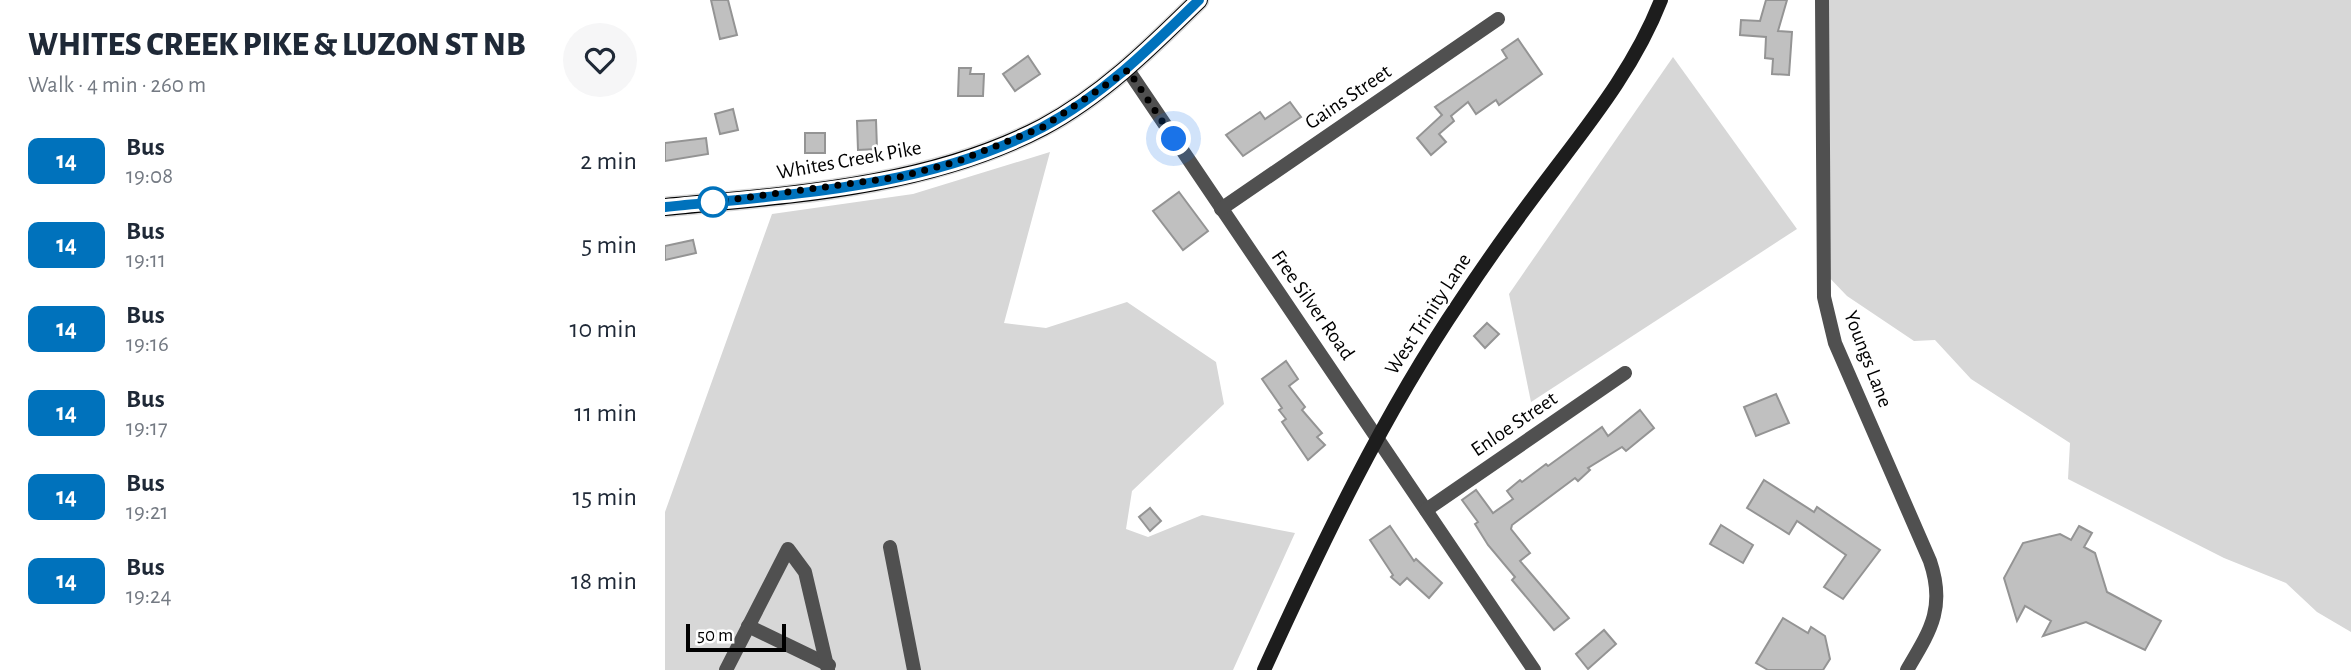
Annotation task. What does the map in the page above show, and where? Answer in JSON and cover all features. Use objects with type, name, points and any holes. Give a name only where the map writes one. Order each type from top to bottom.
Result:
[{"type":"main road","name":"Whites Creek Pike","points":[[665,207],[772,196],[899,177],[956,162],[1043,127],[1128,70],[1199,0]]},
{"type":"main road","name":"West Trinity Lane","points":[[1267,669],[1378,436],[1410,379],[1461,299],[1614,90],[1649,30],[1661,0]]},
{"type":"street","name":"Youngs Lane","points":[[1822,0],[1822,227],[1827,317],[1835,343],[1930,561],[1938,596],[1930,629],[1907,670]]},
{"type":"street","name":"Gains Street","points":[[1221,209],[1498,19]]},
{"type":"street","name":"Free Silver Road","points":[[1128,70],[1534,670]]},
{"type":"street","name":"Enloe Street","points":[[1426,510],[1625,373]]},
{"type":"street","points":[[890,547],[914,670]]},
{"type":"street","points":[[726,670],[788,549],[805,572],[829,668]]},
{"type":"street","points":[[748,626],[829,668]]},
{"type":"shaded area","points":[[1823,0],[2351,0],[2351,632],[2317,612],[2286,583],[2224,558],[2068,479],[2070,443],[1971,379],[1935,340],[1914,341],[1847,296],[1823,271]]},
{"type":"shaded area","points":[[1673,57],[1797,229],[1531,402],[1509,294]]},
{"type":"shaded area","points":[[1050,152],[1004,323],[1046,328],[1127,302],[1216,362],[1224,404],[1132,491],[1126,529],[1148,537],[1202,515],[1295,533],[1233,670],[665,670],[665,512],[772,214],[913,194]]},
{"type":"building","points":[[711,0],[728,0],[737,35],[720,39]]},
{"type":"building","points":[[1766,0],[1787,0],[1778,31],[1792,32],[1789,75],[1772,74],[1773,59],[1765,58],[1766,37],[1740,35],[1741,20],[1760,21]]},
{"type":"building","points":[[1518,39],[1542,74],[1499,105],[1496,100],[1476,114],[1468,102],[1451,116],[1454,121],[1439,134],[1446,142],[1431,155],[1417,138],[1442,115],[1435,107],[1507,58],[1502,50]]},
{"type":"building","points":[[1028,56],[1040,74],[1015,91],[1003,74]]},
{"type":"building","points":[[959,68],[971,68],[970,74],[984,74],[983,96],[958,96]]},
{"type":"building","points":[[1290,102],[1301,117],[1243,156],[1226,135],[1260,112],[1265,119]]},
{"type":"building","points":[[733,109],[738,130],[720,134],[715,114]]},
{"type":"building","points":[[876,120],[877,149],[858,150],[857,121]]},
{"type":"building","points":[[805,133],[825,133],[825,153],[805,153]]},
{"type":"building","points":[[706,138],[708,154],[665,161],[665,143]]},
{"type":"building","points":[[1179,192],[1208,231],[1183,250],[1153,211]]},
{"type":"building","points":[[693,240],[696,253],[665,260],[665,246]]},
{"type":"building","points":[[1487,323],[1499,334],[1485,348],[1474,336]]},
{"type":"building","points":[[1286,361],[1298,379],[1289,386],[1305,407],[1302,410],[1322,433],[1317,437],[1325,445],[1308,460],[1282,422],[1286,419],[1279,410],[1282,408],[1262,379]]},
{"type":"building","points":[[1776,394],[1789,423],[1756,436],[1744,407]]},
{"type":"building","points":[[1640,410],[1654,428],[1626,451],[1622,447],[1588,468],[1590,470],[1578,481],[1575,478],[1512,525],[1511,529],[1530,553],[1520,561],[1569,618],[1554,630],[1512,580],[1515,577],[1488,545],[1475,524],[1478,522],[1462,500],[1476,490],[1493,513],[1513,499],[1507,491],[1520,480],[1522,482],[1546,464],[1548,466],[1602,427],[1608,436]]},
{"type":"building","points":[[1764,480],[1814,512],[1817,507],[1880,550],[1843,599],[1824,587],[1846,555],[1797,521],[1789,534],[1747,508]]},
{"type":"building","points":[[1150,508],[1161,521],[1150,531],[1139,517]]},
{"type":"building","points":[[1721,525],[1753,545],[1743,563],[1710,544]]},
{"type":"building","points":[[1390,526],[1414,561],[1416,559],[1442,583],[1429,598],[1407,578],[1400,585],[1391,577],[1393,575],[1370,540]]},
{"type":"building","points":[[2079,526],[2092,533],[2084,547],[2095,553],[2107,592],[2161,621],[2145,650],[2086,622],[2043,636],[2051,621],[2025,606],[2017,621],[2004,578],[2023,543],[2060,534],[2071,540]]},
{"type":"building","points":[[1783,618],[1808,633],[1811,627],[1825,636],[1830,659],[1823,670],[1768,670],[1756,663]]},
{"type":"building","points":[[1604,630],[1616,644],[1588,669],[1576,654]]},
{"type":"bus line","name":"14","points":[[665,207],[772,196],[899,177],[956,162],[1043,127],[1128,70],[1199,0]]},
{"type":"route","points":[[713,202],[899,177],[956,162],[1043,127],[1128,70],[1174,139]]}]
